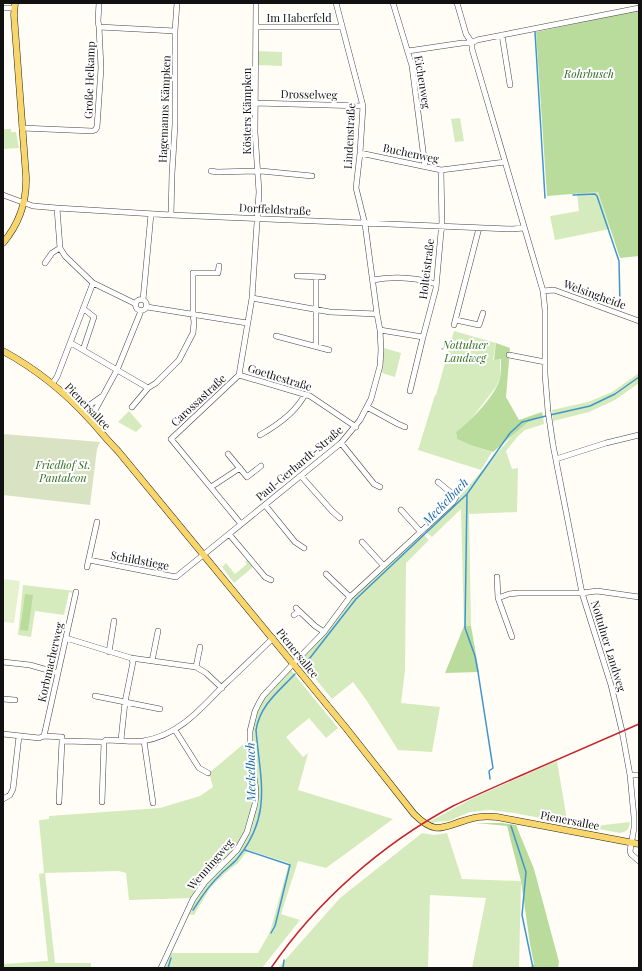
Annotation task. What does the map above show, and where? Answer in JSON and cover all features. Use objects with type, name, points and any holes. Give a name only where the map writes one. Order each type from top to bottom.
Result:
[{"type":"main road","points":[[3,243],[19,218],[26,192],[14,22],[15,5]]},
{"type":"main road","name":"Pienersallee","points":[[3,351],[27,365],[52,384],[89,418],[134,469],[273,638],[414,814],[424,824],[440,828],[474,818],[497,817],[639,844]]},
{"type":"street","name":"Große Helkamp","points":[[22,128],[92,131],[97,127],[100,96],[101,54],[98,21],[99,3]]},
{"type":"street","name":"Hagemanns Kämpken","points":[[171,215],[175,124],[175,31],[177,3]]},
{"type":"street","name":"Kösters Kämpken","points":[[256,3],[255,137],[259,192],[258,218]]},
{"type":"street","name":"Lindenstraße","points":[[336,3],[363,106],[356,188],[365,224]]},
{"type":"street","name":"Eichenweg","points":[[393,3],[412,66],[425,166]]},
{"type":"street","name":"Nottulner Landweg","points":[[457,3],[466,34],[472,43],[472,49],[543,292],[545,310],[545,362],[549,419],[582,592],[618,709],[630,775],[634,817],[634,828],[630,853],[639,861]]},
{"type":"street","points":[[3,8],[15,5]]},
{"type":"street","points":[[408,51],[462,43],[472,43],[477,40],[639,8]]},
{"type":"street","name":"Große Helkamp","points":[[99,27],[175,31]]},
{"type":"street","name":"Im Haberfeld","points":[[256,27],[342,27]]},
{"type":"street","points":[[502,35],[510,85]]},
{"type":"street","name":"Drosselweg","points":[[255,103],[363,106]]},
{"type":"street","name":"Buchenweg","points":[[360,153],[441,170],[505,162]]},
{"type":"street","points":[[441,170],[442,226]]},
{"type":"street","points":[[211,171],[261,171],[312,176]]},
{"type":"street","name":"Dorffeldstraße","points":[[3,194],[24,203],[57,208],[365,224],[512,230],[524,228]]},
{"type":"street","points":[[57,208],[60,248],[73,265],[93,283],[136,304],[137,308],[141,311]]},
{"type":"street","points":[[142,300],[150,214]]},
{"type":"street","name":"Carossastraße","points":[[241,524],[171,439],[239,375],[252,298],[258,218]]},
{"type":"street","name":"Paul-Gerhardt-Straße","points":[[204,555],[341,443],[356,426],[367,407],[374,390],[380,366],[380,330],[376,314],[365,224]]},
{"type":"street","name":"Holteistraße","points":[[410,391],[436,284],[442,226]]},
{"type":"street","points":[[479,228],[455,322],[479,325],[483,313]]},
{"type":"street","points":[[45,263],[52,253],[60,248]]},
{"type":"street","points":[[132,407],[148,388],[156,383],[180,360],[193,333],[192,273],[218,272],[219,266]]},
{"type":"street","points":[[297,276],[322,277]]},
{"type":"street","points":[[316,277],[316,346]]},
{"type":"street","points":[[372,280],[408,278],[436,284]]},
{"type":"street","points":[[52,384],[57,377],[71,343],[93,283]]},
{"type":"street","name":"Welsingheide","points":[[543,292],[554,290],[639,321]]},
{"type":"street","points":[[252,298],[330,312],[376,314]]},
{"type":"street","points":[[136,304],[139,300],[142,300]]},
{"type":"street","points":[[142,300],[146,303],[147,307]]},
{"type":"street","points":[[89,418],[93,414],[116,370],[141,311],[147,307],[247,323]]},
{"type":"street","points":[[83,350],[94,317],[84,309]]},
{"type":"street","points":[[380,330],[423,337]]},
{"type":"street","points":[[276,336],[329,350]]},
{"type":"street","points":[[71,343],[148,388]]},
{"type":"street","points":[[509,355],[545,362]]},
{"type":"street","name":"Goethestraße","points":[[239,375],[305,394],[318,400],[356,426]]},
{"type":"street","points":[[260,435],[289,413],[302,400],[305,394]]},
{"type":"street","points":[[82,412],[101,397]]},
{"type":"street","points":[[367,407],[398,424],[405,426]]},
{"type":"street","points":[[556,459],[606,443],[639,435]]},
{"type":"street","points":[[341,443],[374,484],[380,487]]},
{"type":"street","points":[[228,454],[247,477],[261,466]]},
{"type":"street","points":[[211,487],[240,468]]},
{"type":"street","points":[[301,476],[340,518]]},
{"type":"street","name":"Wenningweg","points":[[162,968],[193,899],[205,882],[237,850],[247,832],[255,804],[256,791],[249,738],[255,711],[263,696],[324,632],[350,596],[453,502],[456,497],[438,482]]},
{"type":"street","points":[[265,505],[295,542],[304,548]]},
{"type":"street","points":[[401,510],[420,531]]},
{"type":"street","points":[[87,567],[97,522]]},
{"type":"street","points":[[229,534],[265,577],[271,580]]},
{"type":"street","points":[[362,542],[383,565]]},
{"type":"street","name":"Schildstiege","points":[[89,560],[176,577],[204,555]]},
{"type":"street","points":[[326,574],[350,596]]},
{"type":"street","points":[[497,577],[498,598],[512,637]]},
{"type":"street","points":[[498,598],[509,594],[518,593],[597,591],[639,597]]},
{"type":"street","name":"Korbmacherweg","points":[[44,736],[76,592]]},
{"type":"street","points":[[294,616],[298,609],[315,626],[324,632]]},
{"type":"street","points":[[109,652],[114,620]]},
{"type":"street","points":[[152,661],[158,631]]},
{"type":"street","points":[[66,638],[131,658],[196,667],[206,673],[222,688]]},
{"type":"street","points":[[62,741],[144,741],[175,730],[201,709],[273,638]]},
{"type":"street","points":[[196,667],[200,647]]},
{"type":"street","points":[[121,740],[125,702],[133,662],[131,658]]},
{"type":"street","points":[[3,662],[30,665],[58,673]]},
{"type":"street","points":[[95,696],[160,709]]},
{"type":"street","points":[[3,699],[15,700]]},
{"type":"street","points":[[175,730],[199,768],[208,773]]},
{"type":"street","points":[[3,734],[39,738],[44,736],[62,738],[59,802]]},
{"type":"street","points":[[3,799],[10,795],[13,789],[19,736]]},
{"type":"street","points":[[144,741],[153,803]]},
{"type":"street","points":[[102,802],[104,742]]},
{"type":"street","points":[[630,775],[639,775]]},
{"type":"green space","name":"Rohrbusch","points":[[639,10],[639,256],[620,258],[598,192],[547,196],[536,32]]},
{"type":"green space","points":[[257,51],[282,52],[282,66],[258,65]]},
{"type":"green space","points":[[460,118],[464,141],[455,142],[451,119]]},
{"type":"green space","points":[[3,129],[11,129],[11,132],[16,132],[19,148],[3,149]]},
{"type":"green space","points":[[598,192],[610,229],[555,240],[550,216],[579,211],[577,193]]},
{"type":"green space","points":[[454,331],[496,343],[493,360],[500,359],[500,378],[496,387],[468,423],[456,432],[457,439],[492,452],[481,470],[418,450],[435,395],[442,396],[436,395]]},
{"type":"green space","points":[[496,343],[510,348],[506,397],[519,420],[542,412],[543,416],[527,423],[493,452],[470,445],[457,439],[456,432],[482,408],[498,385],[501,359],[494,360]]},
{"type":"green space","points":[[384,348],[401,353],[395,377],[382,373]]},
{"type":"green space","points":[[639,373],[639,383],[615,400],[589,412],[553,421],[552,410],[588,402],[612,392]]},
{"type":"green space","points":[[129,411],[142,426],[136,432],[118,422]]},
{"type":"green space","points":[[543,416],[544,424],[525,430],[506,451],[512,469],[518,468],[517,512],[469,514],[471,626],[464,626],[461,509],[432,537],[425,531],[452,505],[513,435],[527,423]]},
{"type":"green space","name":"Friedhof St. Pantaleon","points":[[3,434],[100,442],[97,449],[90,505],[3,495]]},
{"type":"green space","points":[[420,531],[429,540],[406,563],[405,670],[401,703],[440,707],[432,752],[398,750],[353,682],[332,699],[300,660],[326,634],[352,599]]},
{"type":"green space","points":[[248,560],[253,567],[234,583],[222,567],[226,563],[235,574],[247,564],[245,562]]},
{"type":"green space","points":[[3,579],[20,581],[14,623],[3,622]]},
{"type":"green space","points":[[23,585],[75,591],[74,593],[69,592],[64,615],[35,611],[31,637],[18,635]]},
{"type":"green space","points":[[25,594],[33,595],[28,631],[20,630]]},
{"type":"green space","points":[[464,626],[471,626],[479,672],[445,673]]},
{"type":"green space","points":[[290,669],[338,728],[326,738],[309,718],[286,737],[303,757],[308,753],[298,790],[393,819],[326,868],[298,861],[281,914],[300,920],[262,968],[163,968],[169,953],[258,953],[270,932],[289,863],[248,850],[238,863],[210,888],[194,915],[187,914],[203,888],[243,843],[258,791],[251,731],[258,710],[265,697]]},
{"type":"green space","points":[[247,741],[252,769],[253,797],[247,825],[242,838],[234,850],[191,898],[129,900],[126,873],[119,871],[45,873],[55,963],[91,963],[91,968],[3,968],[3,964],[48,961],[39,874],[44,873],[39,820],[49,819],[49,816],[160,808],[200,796],[213,787],[209,773]]},
{"type":"green space","points":[[557,761],[567,820],[595,826],[630,822],[628,829],[620,833],[514,813],[490,810],[470,812],[448,821],[434,822],[433,825],[427,823],[473,798]]},
{"type":"green space","points":[[476,823],[502,823],[516,825],[534,869],[559,962],[558,968],[529,968],[534,964],[521,881],[507,826]]},
{"type":"green space","points":[[422,833],[434,835],[447,833],[462,879],[521,881],[519,968],[472,968],[486,898],[430,895],[428,968],[278,968],[340,898]]},
{"type":"waterway","points":[[535,32],[545,198]]},
{"type":"waterway","points":[[573,195],[595,194],[597,196],[619,261],[620,305]]},
{"type":"waterway","name":"Meckelbach","points":[[550,415],[590,406],[615,394],[639,377]]},
{"type":"waterway","name":"Meckelbach","points":[[306,663],[356,599],[467,494],[510,433],[522,422],[546,416]]},
{"type":"waterway","points":[[467,494],[465,628],[475,656],[478,672],[493,768],[489,771],[490,779]]},
{"type":"waterway","name":"Meckelbach","points":[[193,910],[211,884],[237,859],[248,843],[256,827],[262,797],[256,730],[258,721],[271,699],[295,674]]},
{"type":"waterway","points":[[511,826],[526,872],[522,915],[533,968]]},
{"type":"waterway","points":[[245,850],[290,865],[275,926],[271,933]]},
{"type":"waterway","name":"Meckelbach","points":[[168,968],[171,958]]},
{"type":"waterway","points":[[283,968],[284,960]]},
{"type":"railway","points":[[271,968],[289,943],[330,897],[376,856],[401,838],[453,806],[639,724]]}]
